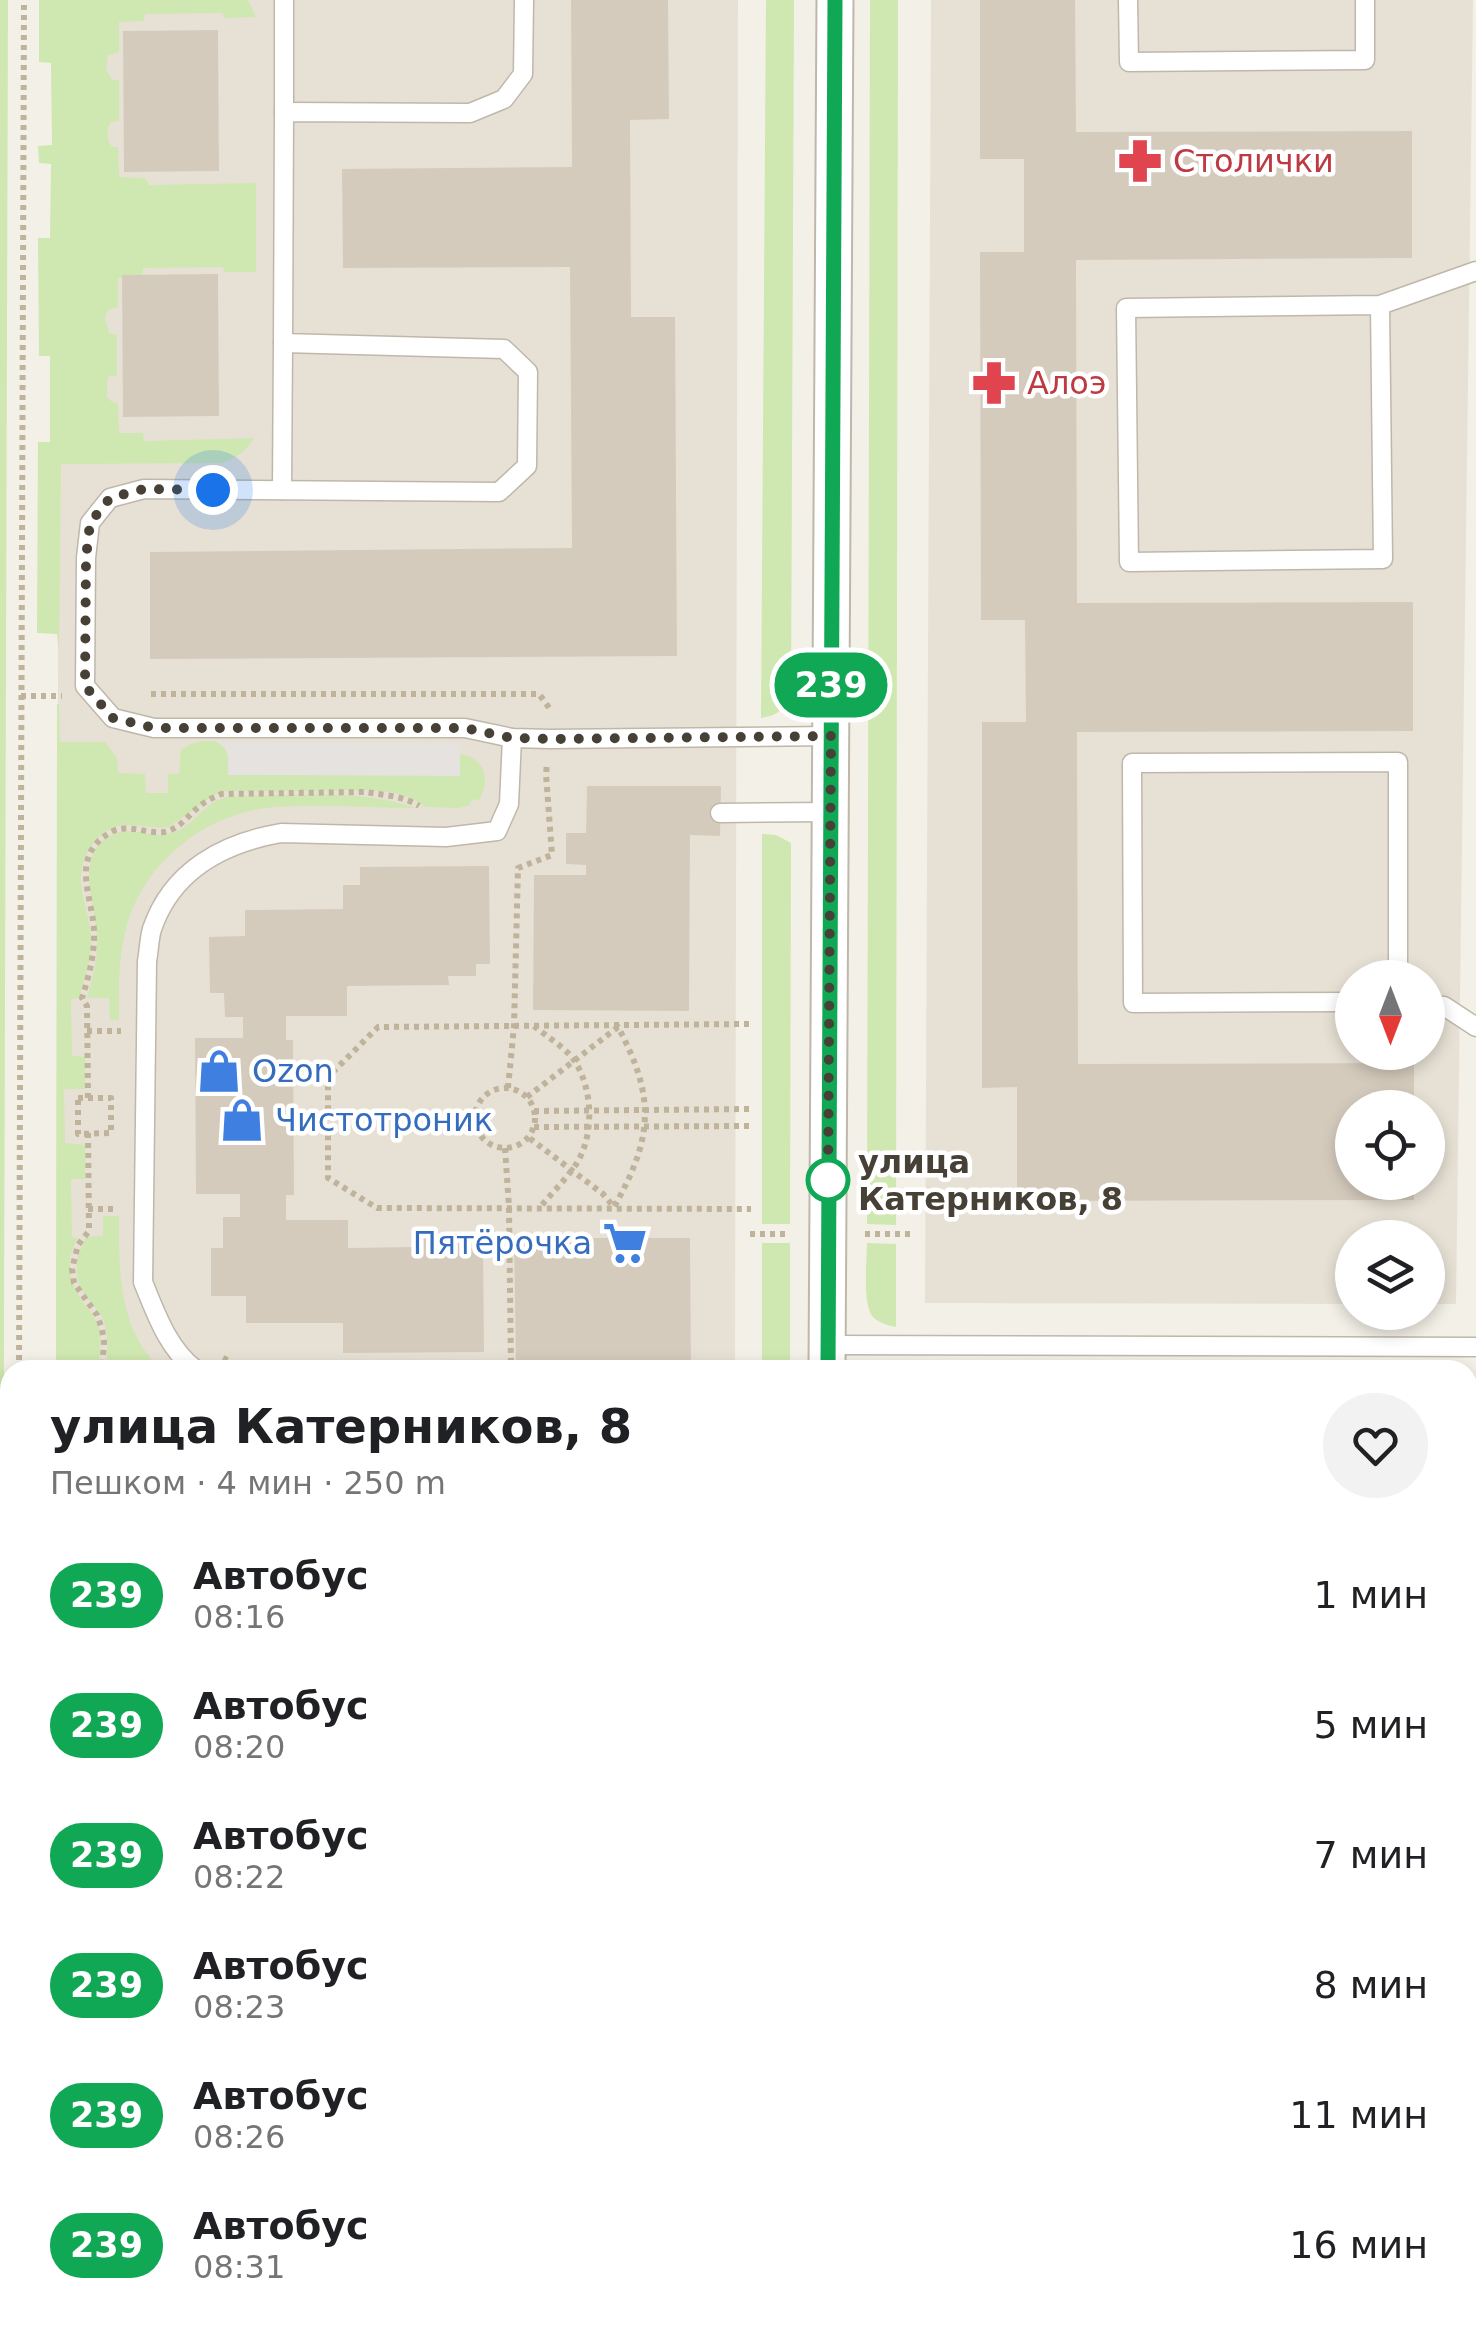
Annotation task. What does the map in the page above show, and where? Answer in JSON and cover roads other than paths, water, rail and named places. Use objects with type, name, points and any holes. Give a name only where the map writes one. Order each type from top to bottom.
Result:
[{"type":"street","points":[[828,1358],[835,0]]},
{"type":"lane","points":[[282,490],[284,0]]},
{"type":"lane","points":[[284,112],[470,113],[504,99],[523,74],[524,0]]},
{"type":"lane","points":[[1128,0],[1128,62],[1365,60],[1364,0]]},
{"type":"lane","points":[[1380,305],[1383,559],[1129,562],[1126,308],[1380,305],[1476,271]]},
{"type":"lane","points":[[282,343],[504,348],[528,372],[527,466],[499,492],[144,489],[110,498],[90,523],[85,686],[113,718],[154,728],[465,728],[512,738],[550,739],[831,736]]},
{"type":"lane","points":[[186,1360],[164,1332],[143,1282],[147,961],[152,930],[166,899],[206,859],[262,836],[446,836],[497,831],[509,804],[512,738]]},
{"type":"lane","points":[[1335,1002],[1133,1003],[1132,763],[1398,762],[1398,960]]},
{"type":"lane","points":[[720,813],[831,812]]},
{"type":"lane","points":[[1445,1007],[1476,1027]]},
{"type":"lane","points":[[828,1358],[1476,1347]]},
{"type":"place","name":"Столички","points":[[1140,161]]},
{"type":"place","name":"Алоэ","points":[[994,383]]},
{"type":"place","name":"Ozon","points":[[219,1071]]},
{"type":"place","name":"Чистотроник","points":[[242,1120]]},
{"type":"place","name":"улица Катерников, 8","points":[[828,1180]]},
{"type":"place","name":"Пятёрочка","points":[[625,1243]]}]
